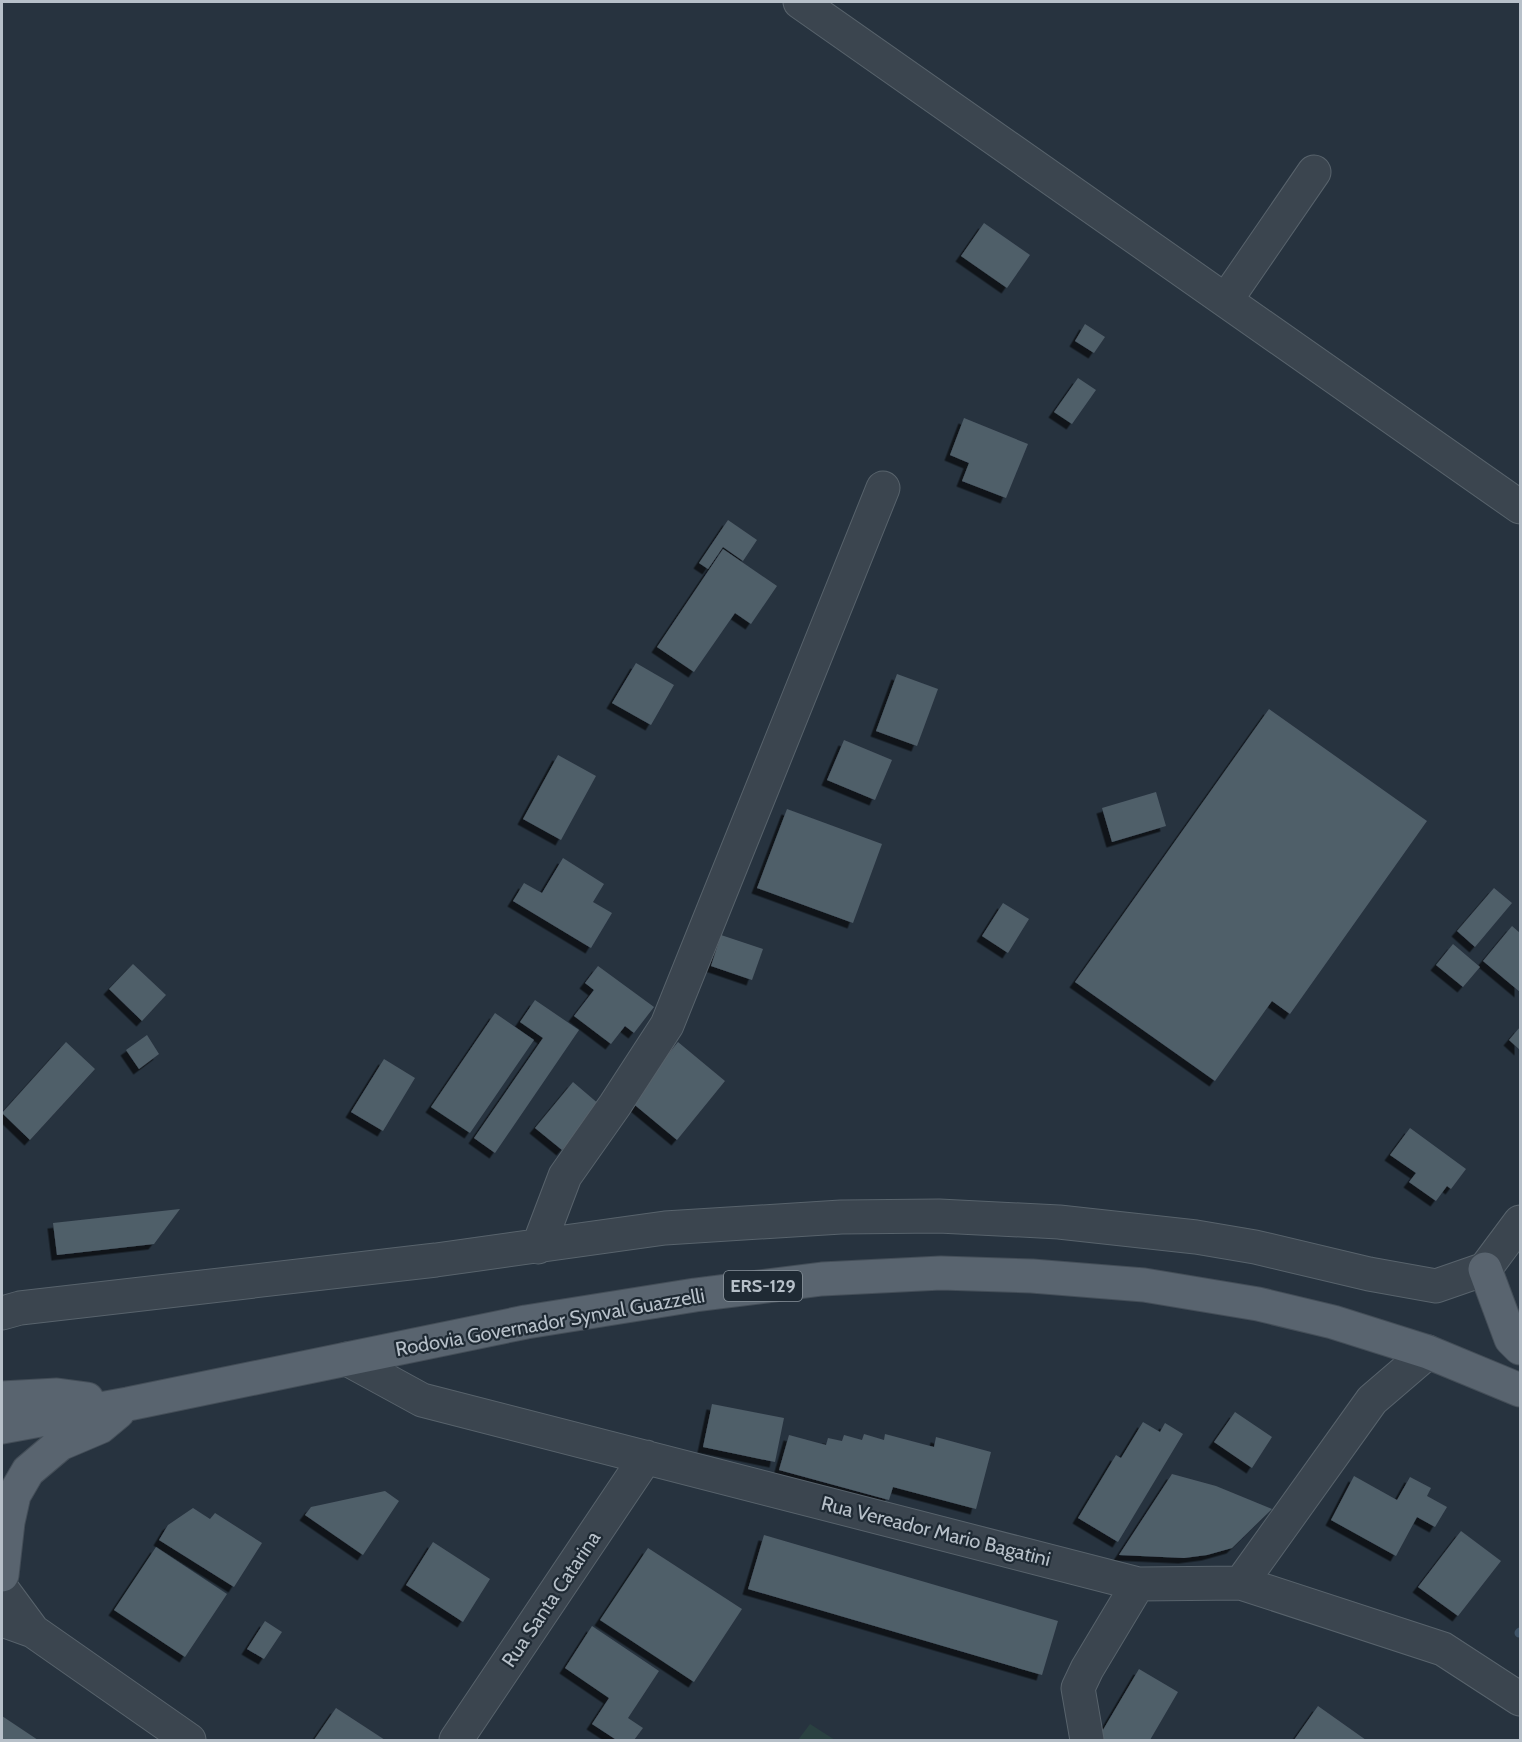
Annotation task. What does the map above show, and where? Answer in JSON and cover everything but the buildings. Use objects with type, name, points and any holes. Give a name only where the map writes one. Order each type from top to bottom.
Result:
[{"type":"main road","points":[[1487,1267],[1511,1339],[1521,1348]]},
{"type":"main road","name":"Rodovia Governador Synval Guazzelli","points":[[2,1427],[128,1404],[526,1322],[695,1295],[822,1279],[941,1274],[1032,1276],[1156,1287],[1258,1304],[1311,1317],[1428,1352],[1521,1390]]},
{"type":"main road","points":[[2,1398],[57,1395],[128,1404]]},
{"type":"main road","points":[[2,1575],[8,1522],[14,1495],[28,1472],[60,1444],[100,1427],[128,1404]]},
{"type":"street","points":[[800,2],[1521,507]]},
{"type":"street","points":[[1226,300],[1314,172]]},
{"type":"street","points":[[538,1247],[565,1176],[667,1025],[883,488]]},
{"type":"street","points":[[2,1334],[11,1310],[538,1247],[665,1228],[841,1217],[939,1216],[1059,1222],[1196,1237],[1255,1247],[1369,1274],[1436,1286],[1487,1267],[1521,1266]]},
{"type":"street","points":[[1487,1267],[1521,1222]]},
{"type":"street","points":[[1241,1583],[1372,1400],[1428,1352]]},
{"type":"street","name":"Rua Vereador Mario Bagatini","points":[[347,1359],[422,1400],[1138,1584],[1241,1583],[1443,1649],[1521,1699]]},
{"type":"street","name":"Rua Santa Catarina","points":[[456,1740],[646,1457]]},
{"type":"street","points":[[1087,1740],[1078,1688],[1138,1584]]},
{"type":"street","points":[[2,1589],[33,1631]]},
{"type":"street","points":[[2,1620],[33,1631],[189,1740]]},
{"type":"green space","points":[[810,1724],[835,1740],[798,1740]]}]
